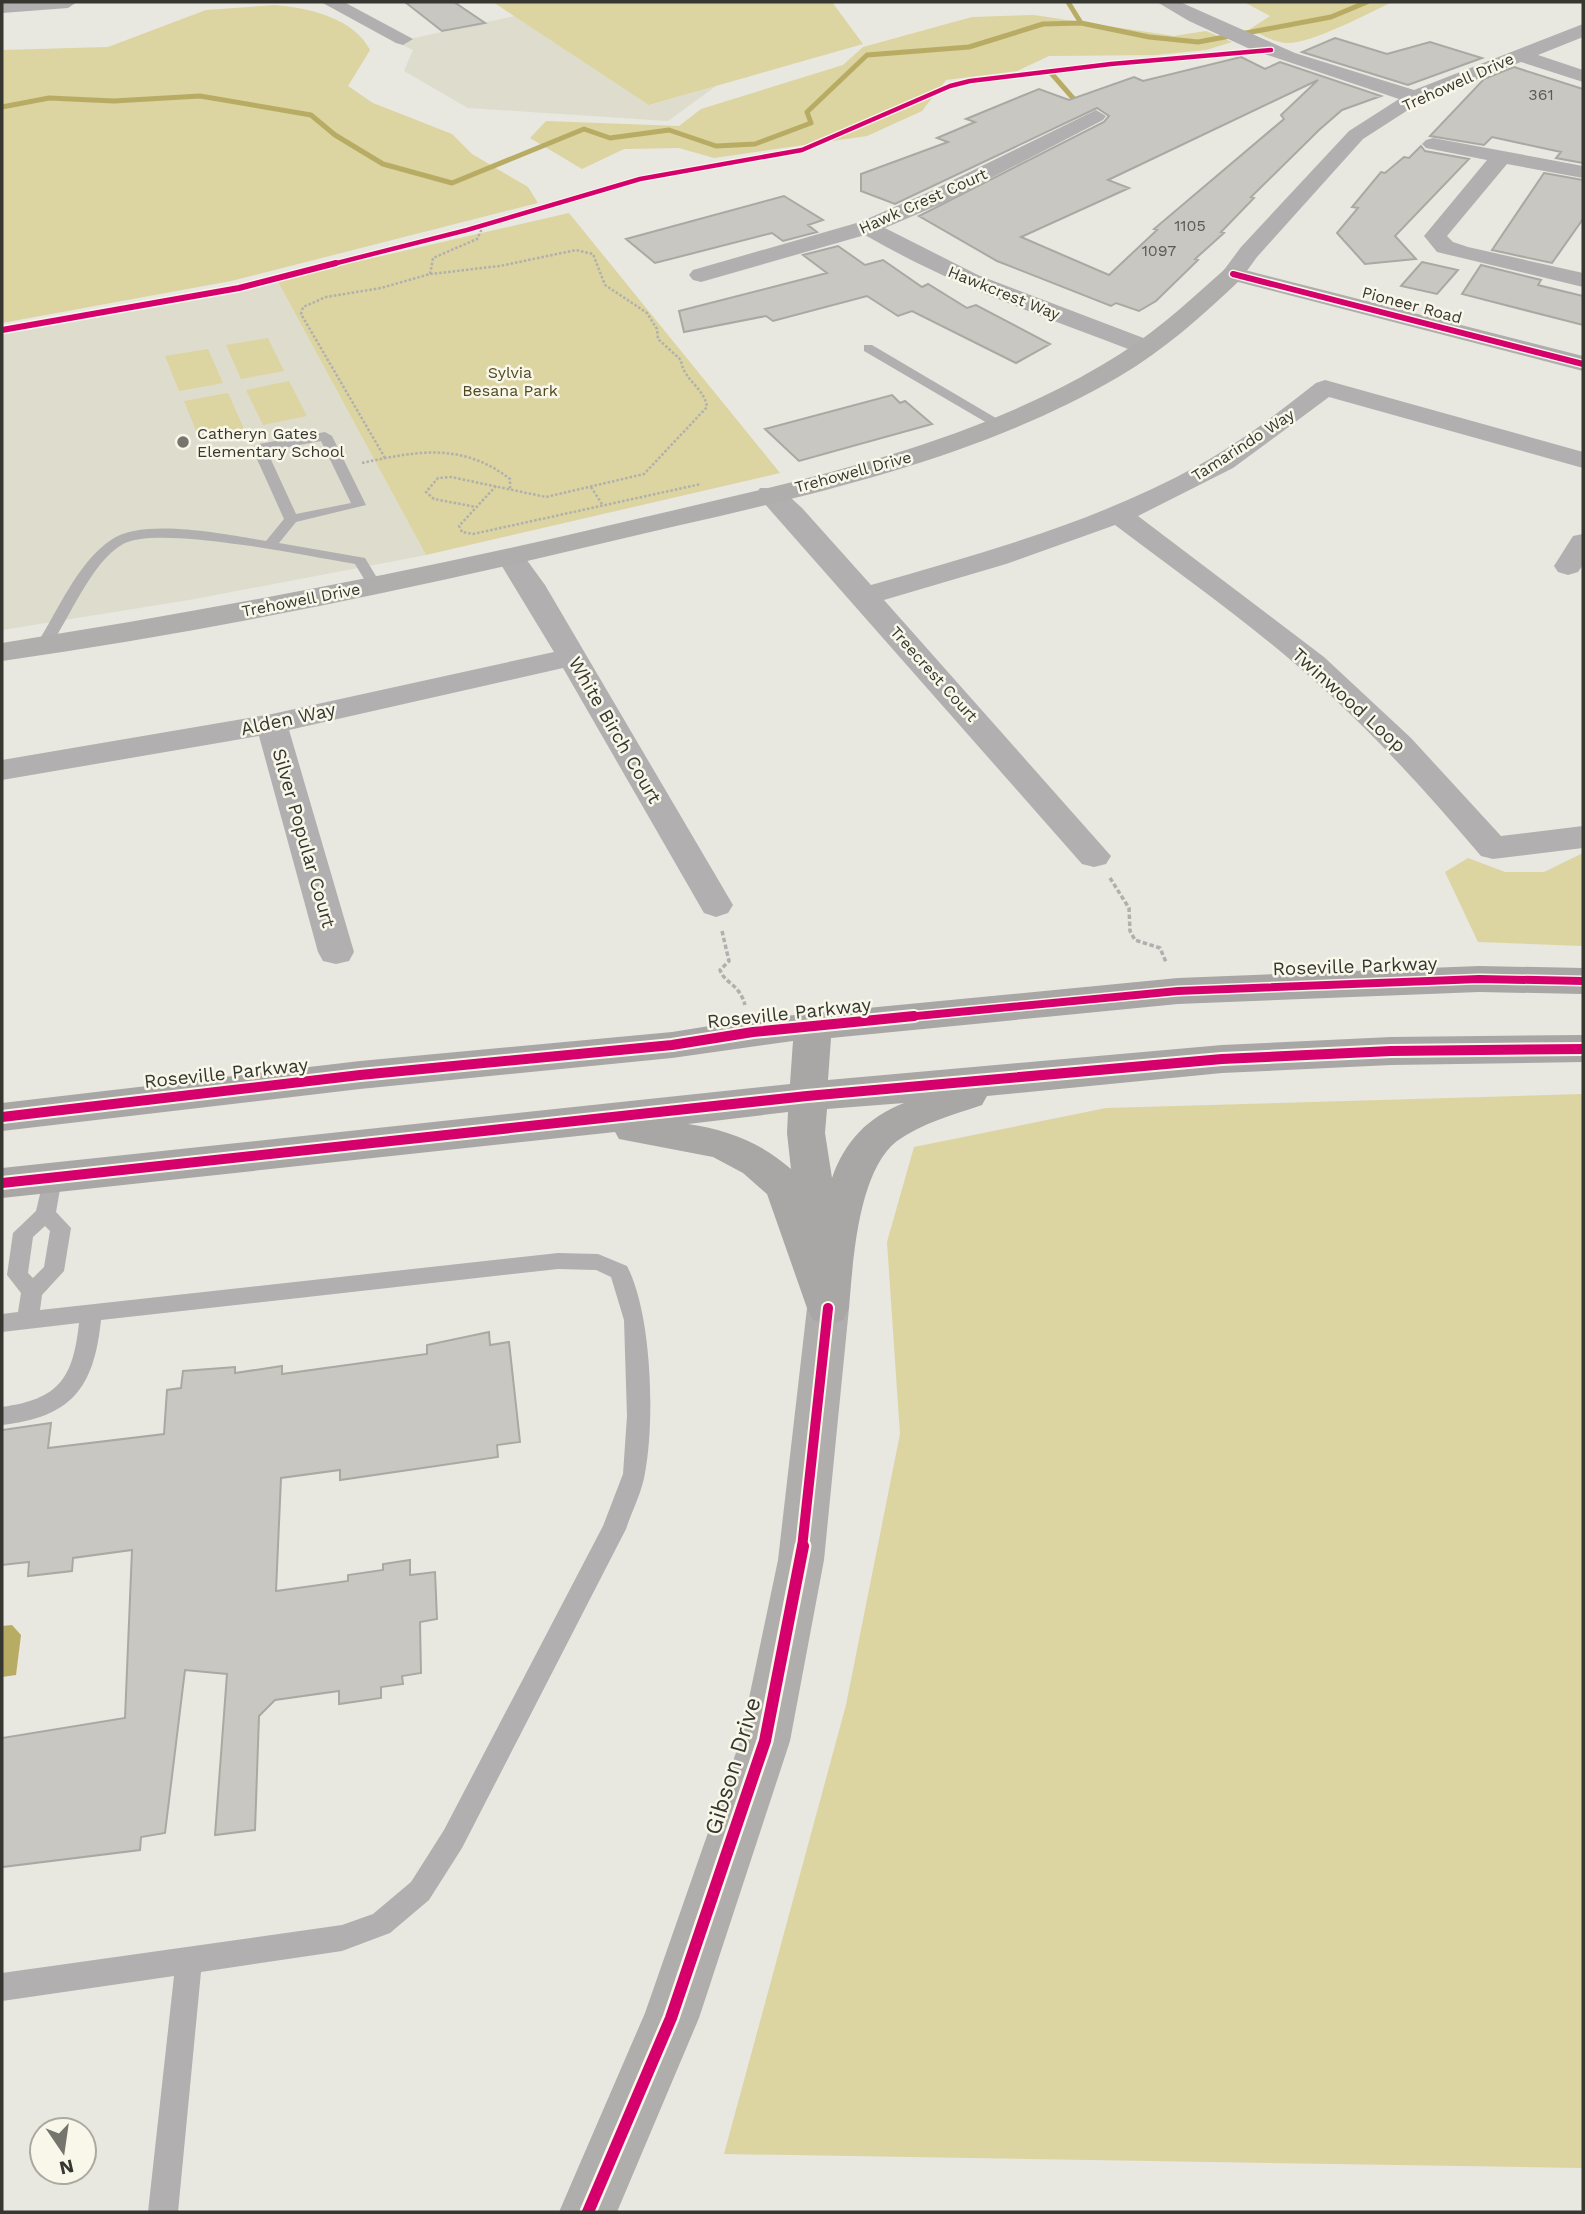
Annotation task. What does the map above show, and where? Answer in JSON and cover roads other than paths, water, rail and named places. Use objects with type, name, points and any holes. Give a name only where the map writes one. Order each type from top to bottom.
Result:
[{"type":"main road","name":"Roseville Parkway","points":[[2,1117],[360,1075],[672,1045],[753,1032],[1178,992],[1479,979],[1583,981]]},
{"type":"main road","points":[[813,1026],[806,1133],[828,1308]]},
{"type":"main road","points":[[2,1183],[49,1196],[586,1122],[807,1096],[1001,1081],[1222,1059],[1391,1051],[1583,1049]]},
{"type":"main road","points":[[828,1308],[849,1188],[853,1175],[875,1138],[897,1123],[1001,1081]]},
{"type":"main road","points":[[586,1122],[721,1144],[757,1162],[784,1186],[828,1308]]},
{"type":"street","points":[[2,8],[68,2]]},
{"type":"street","points":[[330,2],[403,39]]},
{"type":"street","points":[[1166,2],[1261,46],[1324,70],[1415,97]]},
{"type":"street","name":"Trehowell Drive","points":[[2,652],[375,586],[511,558],[917,455],[999,424],[1074,390],[1173,328],[1233,274],[1249,252],[1356,135],[1415,97],[1583,30]]},
{"type":"street","points":[[1520,55],[1583,76]]},
{"type":"street","name":"Hawk Crest Court","points":[[701,275],[869,227],[947,192],[1096,116]]},
{"type":"street","points":[[1433,144],[1583,172]]},
{"type":"street","points":[[1502,156],[1436,236],[1445,247],[1464,253],[1506,260],[1583,280]]},
{"type":"street","name":"Hawkcrest Way","points":[[869,227],[896,245],[983,288],[1145,347]]},
{"type":"street","name":"Pioneer Road","points":[[1233,274],[1583,364]]},
{"type":"street","name":"Tamarindo Way","points":[[864,596],[987,561],[1117,514],[1208,471],[1287,419],[1325,388],[1583,460]]},
{"type":"street","name":"Treecrest Court","points":[[770,494],[792,514],[1094,856]]},
{"type":"street","name":"Twinwood Loop","points":[[1117,514],[1250,613],[1338,685],[1429,774],[1493,848],[1583,837]]},
{"type":"street","points":[[1568,566],[1583,542]]},
{"type":"street","name":"White Birch Court","points":[[511,558],[572,657],[716,905]]},
{"type":"street","name":"Alden Way","points":[[2,770],[272,724],[572,657]]},
{"type":"street","name":"Silver Popular Court","points":[[272,724],[336,952]]},
{"type":"street","name":"Gibson Drive","points":[[588,2212],[671,2018],[765,1741],[801,1560],[828,1308]]},
{"type":"lane","points":[[868,348],[999,424]]},
{"type":"lane","points":[[268,547],[291,519],[359,505],[325,436],[259,448],[291,519]]},
{"type":"lane","points":[[44,645],[98,562],[118,541],[131,535],[173,533],[360,561],[375,586]]},
{"type":"lane","points":[[32,1291],[17,1275],[23,1233],[49,1196]]},
{"type":"lane","points":[[28,1320],[32,1291],[54,1271],[61,1228],[49,1196]]},
{"type":"lane","points":[[2,1323],[558,1261],[598,1262],[620,1272],[635,1320],[638,1416],[634,1474],[614,1528],[453,1839],[420,1891],[382,1924],[342,1938],[2,1987]]},
{"type":"lane","points":[[2,1416],[21,1415],[53,1405],[78,1381],[88,1349],[91,1314]]},
{"type":"lane","points":[[163,2212],[190,1960]]},
{"type":"waterway","points":[[1068,2],[1081,23]]},
{"type":"waterway","points":[[1081,23],[1149,37],[1198,42],[1331,17],[1367,2]]},
{"type":"waterway","points":[[2,107],[49,98],[114,101],[200,96],[311,115],[335,135],[383,164],[452,183],[584,129],[610,138],[669,130],[716,146],[755,144],[811,123],[807,112],[867,55],[969,47],[1043,24],[1081,23]]},
{"type":"waterway","points":[[1051,73],[1079,105]]},
{"type":"place","name":"Catheryn Gates Elementary School","points":[[183,442]]},
{"type":"park label","name":"Sylvia Besana Park","points":[[510,381]]}]
